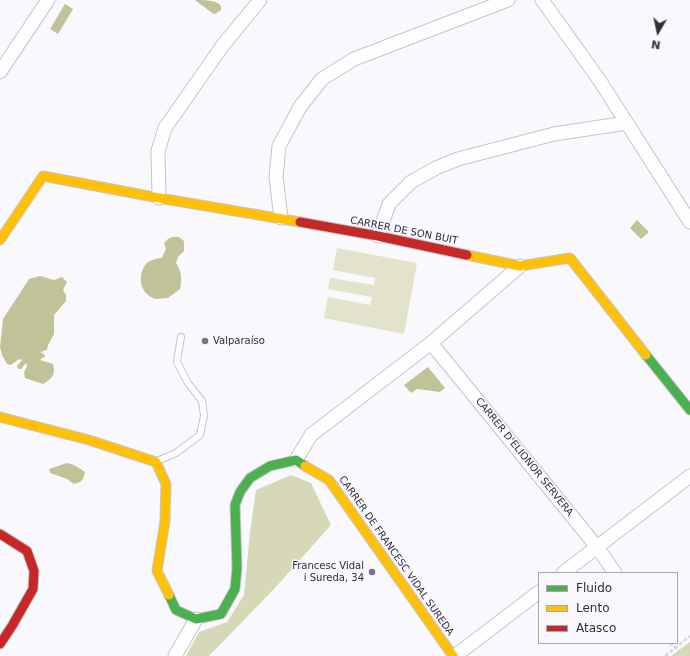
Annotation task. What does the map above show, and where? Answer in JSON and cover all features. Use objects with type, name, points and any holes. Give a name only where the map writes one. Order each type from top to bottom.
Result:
[{"type":"street","points":[[0,72],[48,0]]},
{"type":"street","points":[[159,198],[158,151],[165,128],[223,45],[260,0]]},
{"type":"street","points":[[281,218],[276,177],[279,146],[300,107],[322,79],[354,59],[508,0]]},
{"type":"street","points":[[542,0],[600,81],[690,222]]},
{"type":"street","points":[[378,236],[389,204],[411,182],[436,168],[458,159],[554,134],[627,123]]},
{"type":"street","name":"CARRER DE SON BUIT","points":[[0,240],[43,176],[159,198],[378,236],[520,266],[570,258],[690,410]]},
{"type":"street","points":[[0,417],[89,440],[156,462],[166,484],[165,521],[157,571],[176,610],[196,619],[222,614],[235,589],[237,568],[234,505],[240,492],[250,478],[270,466],[296,460],[311,435],[431,343],[520,266]]},
{"type":"street","name":"CARRER D'ELIONOR SERVERA","points":[[431,343],[597,547],[614,572]]},
{"type":"street","name":"CARRER DE FRANCESC VIDAL SUREDA","points":[[296,460],[329,480],[454,656]]},
{"type":"street","points":[[564,572],[690,476]]},
{"type":"street","points":[[0,534],[27,551],[34,571],[33,589],[0,644]]},
{"type":"street","points":[[454,656],[538,593]]},
{"type":"street","points":[[175,656],[196,619]]},
{"type":"lane","points":[[156,462],[176,453],[200,435],[204,416],[202,401],[188,383],[177,362],[181,337]]},
{"type":"path","points":[[665,656],[677,648],[690,636]]},
{"type":"path","points":[[671,644],[677,648],[682,656]]},
{"type":"shaded area","points":[[195,0],[216,2],[221,7],[221,10],[215,14],[212,13]]},
{"type":"shaded area","points":[[65,4],[73,9],[58,34],[50,29]]},
{"type":"shaded area","points":[[637,220],[649,232],[641,239],[630,228]]},
{"type":"shaded area","points":[[172,237],[179,237],[184,241],[184,251],[178,257],[176,263],[181,276],[180,289],[168,298],[155,299],[147,294],[143,289],[141,282],[142,271],[145,265],[149,262],[162,258],[166,249],[164,243]]},
{"type":"shaded area","points":[[337,248],[417,263],[404,334],[324,318],[328,297],[370,305],[372,297],[328,289],[330,278],[374,285],[375,278],[333,270]]},
{"type":"shaded area","points":[[40,276],[54,280],[62,277],[67,282],[63,290],[66,295],[66,301],[54,315],[54,334],[47,350],[40,352],[44,354],[45,357],[40,360],[53,364],[54,368],[54,373],[52,376],[43,384],[25,378],[24,372],[27,366],[26,363],[21,369],[18,369],[17,366],[22,360],[19,359],[11,365],[7,364],[0,347],[3,319],[29,279]]},
{"type":"shaded area","points":[[428,367],[445,388],[440,392],[417,389],[411,393],[404,385]]},
{"type":"shaded area","points":[[67,463],[74,465],[85,472],[83,479],[80,482],[74,484],[67,479],[50,473],[49,469]]},
{"type":"shaded area","points":[[291,475],[311,483],[331,525],[274,589],[209,656],[186,656],[199,632],[227,622],[244,595],[256,490]]},
{"type":"shaded area","points":[[690,642],[690,656],[671,656]]},
{"type":"traffic: fast","points":[[646,355],[690,410]]},
{"type":"traffic: fast","points":[[169,595],[176,610],[196,619],[221,614],[235,589],[237,568],[235,505],[240,492],[250,478],[270,466],[296,460],[305,466]]},
{"type":"traffic: slow","points":[[0,240],[43,176],[159,198],[300,222]]},
{"type":"traffic: slow","points":[[467,255],[520,266],[570,258],[646,355]]},
{"type":"traffic: slow","points":[[0,417],[89,440],[156,462],[166,484],[165,521],[157,571],[169,595]]},
{"type":"traffic: slow","points":[[305,466],[329,480],[453,656]]},
{"type":"traffic: jam","points":[[300,222],[378,236],[467,255]]},
{"type":"traffic: jam","points":[[0,534],[27,551],[34,571],[33,589],[0,644]]},
{"type":"place","name":"Valparaíso","points":[[205,341]]},
{"type":"place","name":"Francesc Vidal i Sureda, 34","points":[[372,572]]}]
